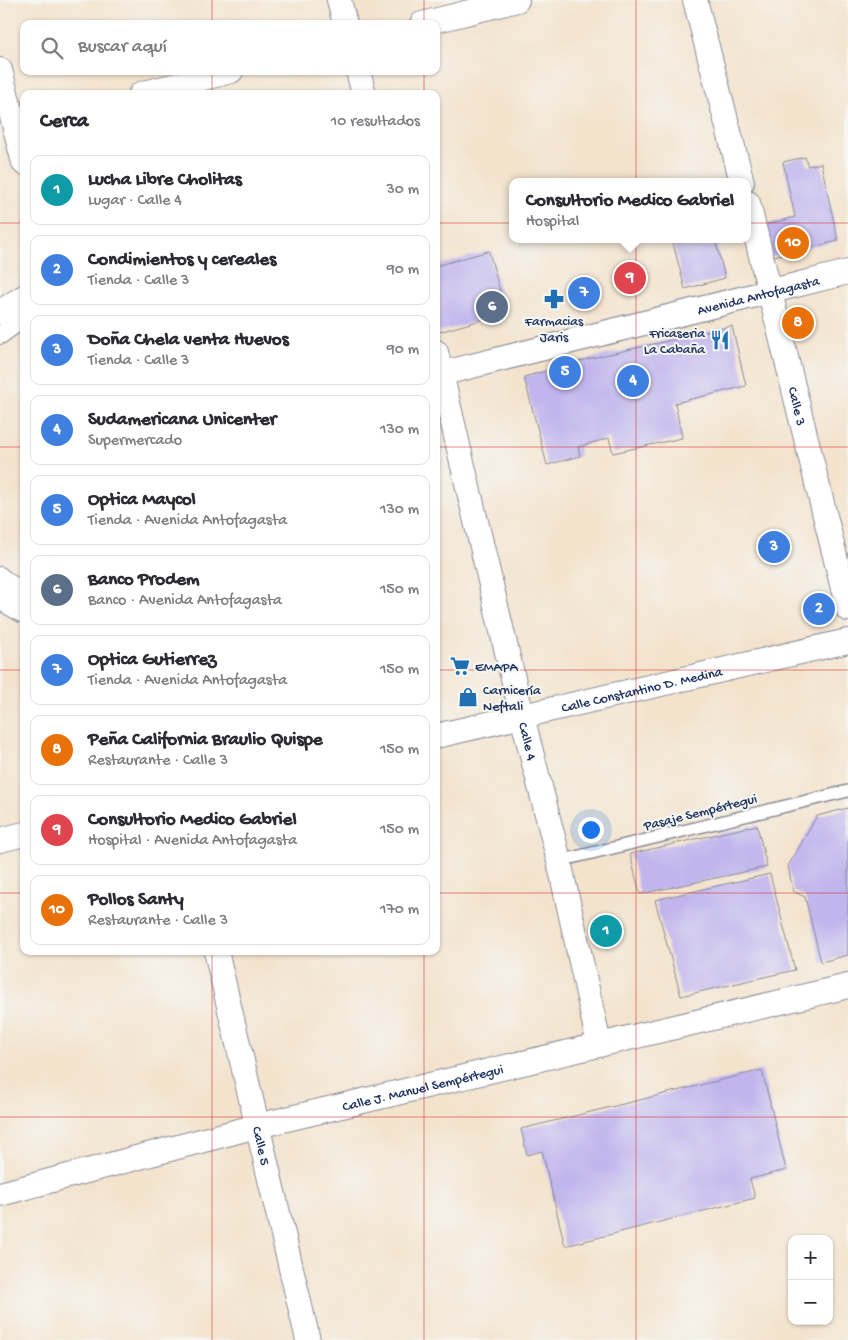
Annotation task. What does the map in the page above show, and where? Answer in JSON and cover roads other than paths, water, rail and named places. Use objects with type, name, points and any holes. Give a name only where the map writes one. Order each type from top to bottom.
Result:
[{"type":"street","points":[[339,0],[344,20]]},
{"type":"street","points":[[438,20],[517,0]]},
{"type":"street","points":[[695,0],[741,178]]},
{"type":"street","points":[[0,70],[12,126],[20,151]]},
{"type":"street","points":[[157,90],[215,75]]},
{"type":"street","points":[[359,75],[363,90]]},
{"type":"street","name":"Calle 3","points":[[751,215],[848,609]]},
{"type":"street","name":"Avenida Antofagasta","points":[[440,367],[770,292],[848,272]]},
{"type":"street","points":[[0,312],[20,300]]},
{"type":"street","points":[[0,334],[20,321]]},
{"type":"street","name":"Calle 4","points":[[440,375],[559,861],[599,1044]]},
{"type":"street","points":[[0,576],[20,590]]},
{"type":"street","points":[[0,597],[20,609]]},
{"type":"street","name":"Calle Constantino D. Medina","points":[[440,735],[848,641]]},
{"type":"street","points":[[0,840],[20,835]]},
{"type":"street","name":"Calle 5","points":[[217,955],[308,1340]]},
{"type":"street","name":"Calle J. Manuel Sempértegui","points":[[0,1194],[258,1126],[848,986]]},
{"type":"lane","name":"Pasaje Sempértegui","points":[[559,861],[848,791]]},
{"type":"place","name":"Pollos Santy","points":[[793,243]]},
{"type":"place","name":"Consultorio Medico Gabriel","points":[[630,278]]},
{"type":"place","name":"Optica Gutierrez","points":[[584,293]]},
{"type":"place","name":"Farmacias Jaris","points":[[554,299]]},
{"type":"place","name":"Banco Prodem","points":[[492,307]]},
{"type":"place","name":"Peña California Braulio Quispe","points":[[798,323]]},
{"type":"place","name":"Fricaseria La Cabaña","points":[[720,340]]},
{"type":"place","name":"Optica Maycol","points":[[565,372]]},
{"type":"place","name":"Sudamericana Unicenter","points":[[633,381]]},
{"type":"place","name":"Doña Chela venta Huevos","points":[[774,547]]},
{"type":"place","name":"Condimientos y cereales","points":[[819,609]]},
{"type":"place","name":"EMAPA","points":[[460,666]]},
{"type":"place","name":"Carnicería Neftali","points":[[468,697]]},
{"type":"place","name":"Lucha Libre Cholitas","points":[[606,931]]}]
